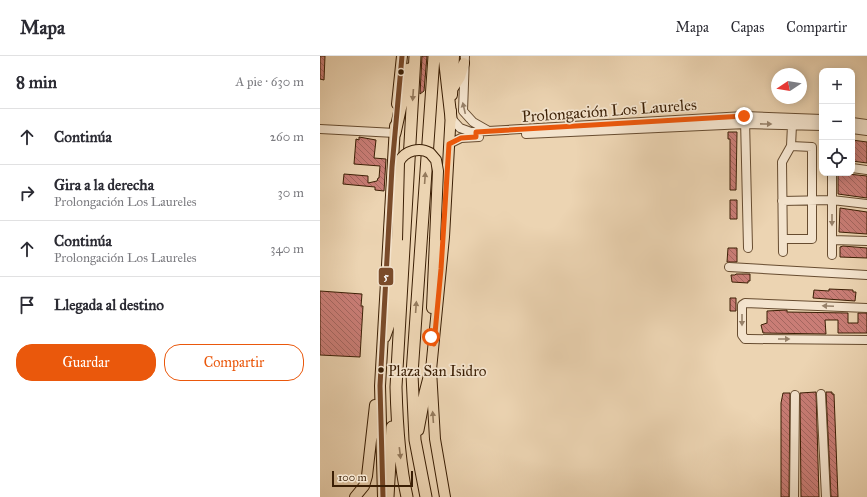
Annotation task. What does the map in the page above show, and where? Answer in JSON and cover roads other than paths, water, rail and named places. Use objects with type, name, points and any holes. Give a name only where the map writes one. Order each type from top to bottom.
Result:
[{"type":"highway","points":[[395,133],[409,68],[410,56]]},
{"type":"highway","points":[[388,497],[390,444],[396,387],[415,56]]},
{"type":"highway","points":[[426,497],[415,440],[413,406],[413,346],[434,56]]},
{"type":"highway","points":[[444,56],[450,118]]},
{"type":"highway","points":[[415,440],[431,370]]},
{"type":"highway","points":[[396,387],[397,434],[402,475],[407,497]]},
{"type":"main road","points":[[383,497],[380,386],[395,133],[402,56]]},
{"type":"main road","points":[[445,497],[434,439],[431,370],[441,269],[454,56]]},
{"type":"main road","points":[[452,90],[460,77],[464,60]]},
{"type":"main road","points":[[382,343],[390,325],[397,240],[399,162],[405,154],[416,150],[430,153],[438,168],[431,323],[431,337],[434,344]]},
{"type":"main road","points":[[355,497],[364,486],[368,472],[376,393],[380,386]]},
{"type":"street","points":[[464,60],[463,111],[474,124],[492,131]]},
{"type":"street","name":"Prolongación Los Laureles","points":[[450,118],[460,128],[476,134],[745,120],[819,119]]},
{"type":"street","points":[[745,120],[748,248]]},
{"type":"street","name":"Prolongación Los Laureles","points":[[745,120],[792,125],[819,126]]},
{"type":"street","points":[[855,122],[867,124]]},
{"type":"street","points":[[783,252],[782,162],[791,146],[792,125]]},
{"type":"street","name":"Prolongación Los Laureles","points":[[449,144],[461,138],[492,131],[626,126]]},
{"type":"street","points":[[320,129],[395,133]]},
{"type":"street","points":[[855,129],[867,131]]},
{"type":"street","points":[[783,239],[812,239],[812,147],[791,146]]},
{"type":"street","points":[[855,168],[867,170]]},
{"type":"street","points":[[832,176],[832,255]]},
{"type":"street","points":[[782,201],[832,200],[867,204]]},
{"type":"street","points":[[832,240],[867,241]]},
{"type":"street","points":[[729,267],[867,275]]},
{"type":"street","points":[[867,308],[745,302],[742,305],[742,335],[745,339],[867,340]]},
{"type":"street","points":[[821,394],[826,497]]},
{"type":"street","points":[[794,497],[795,395]]},
{"type":"place","name":"Plaza San Isidro","points":[[381,370]]}]
